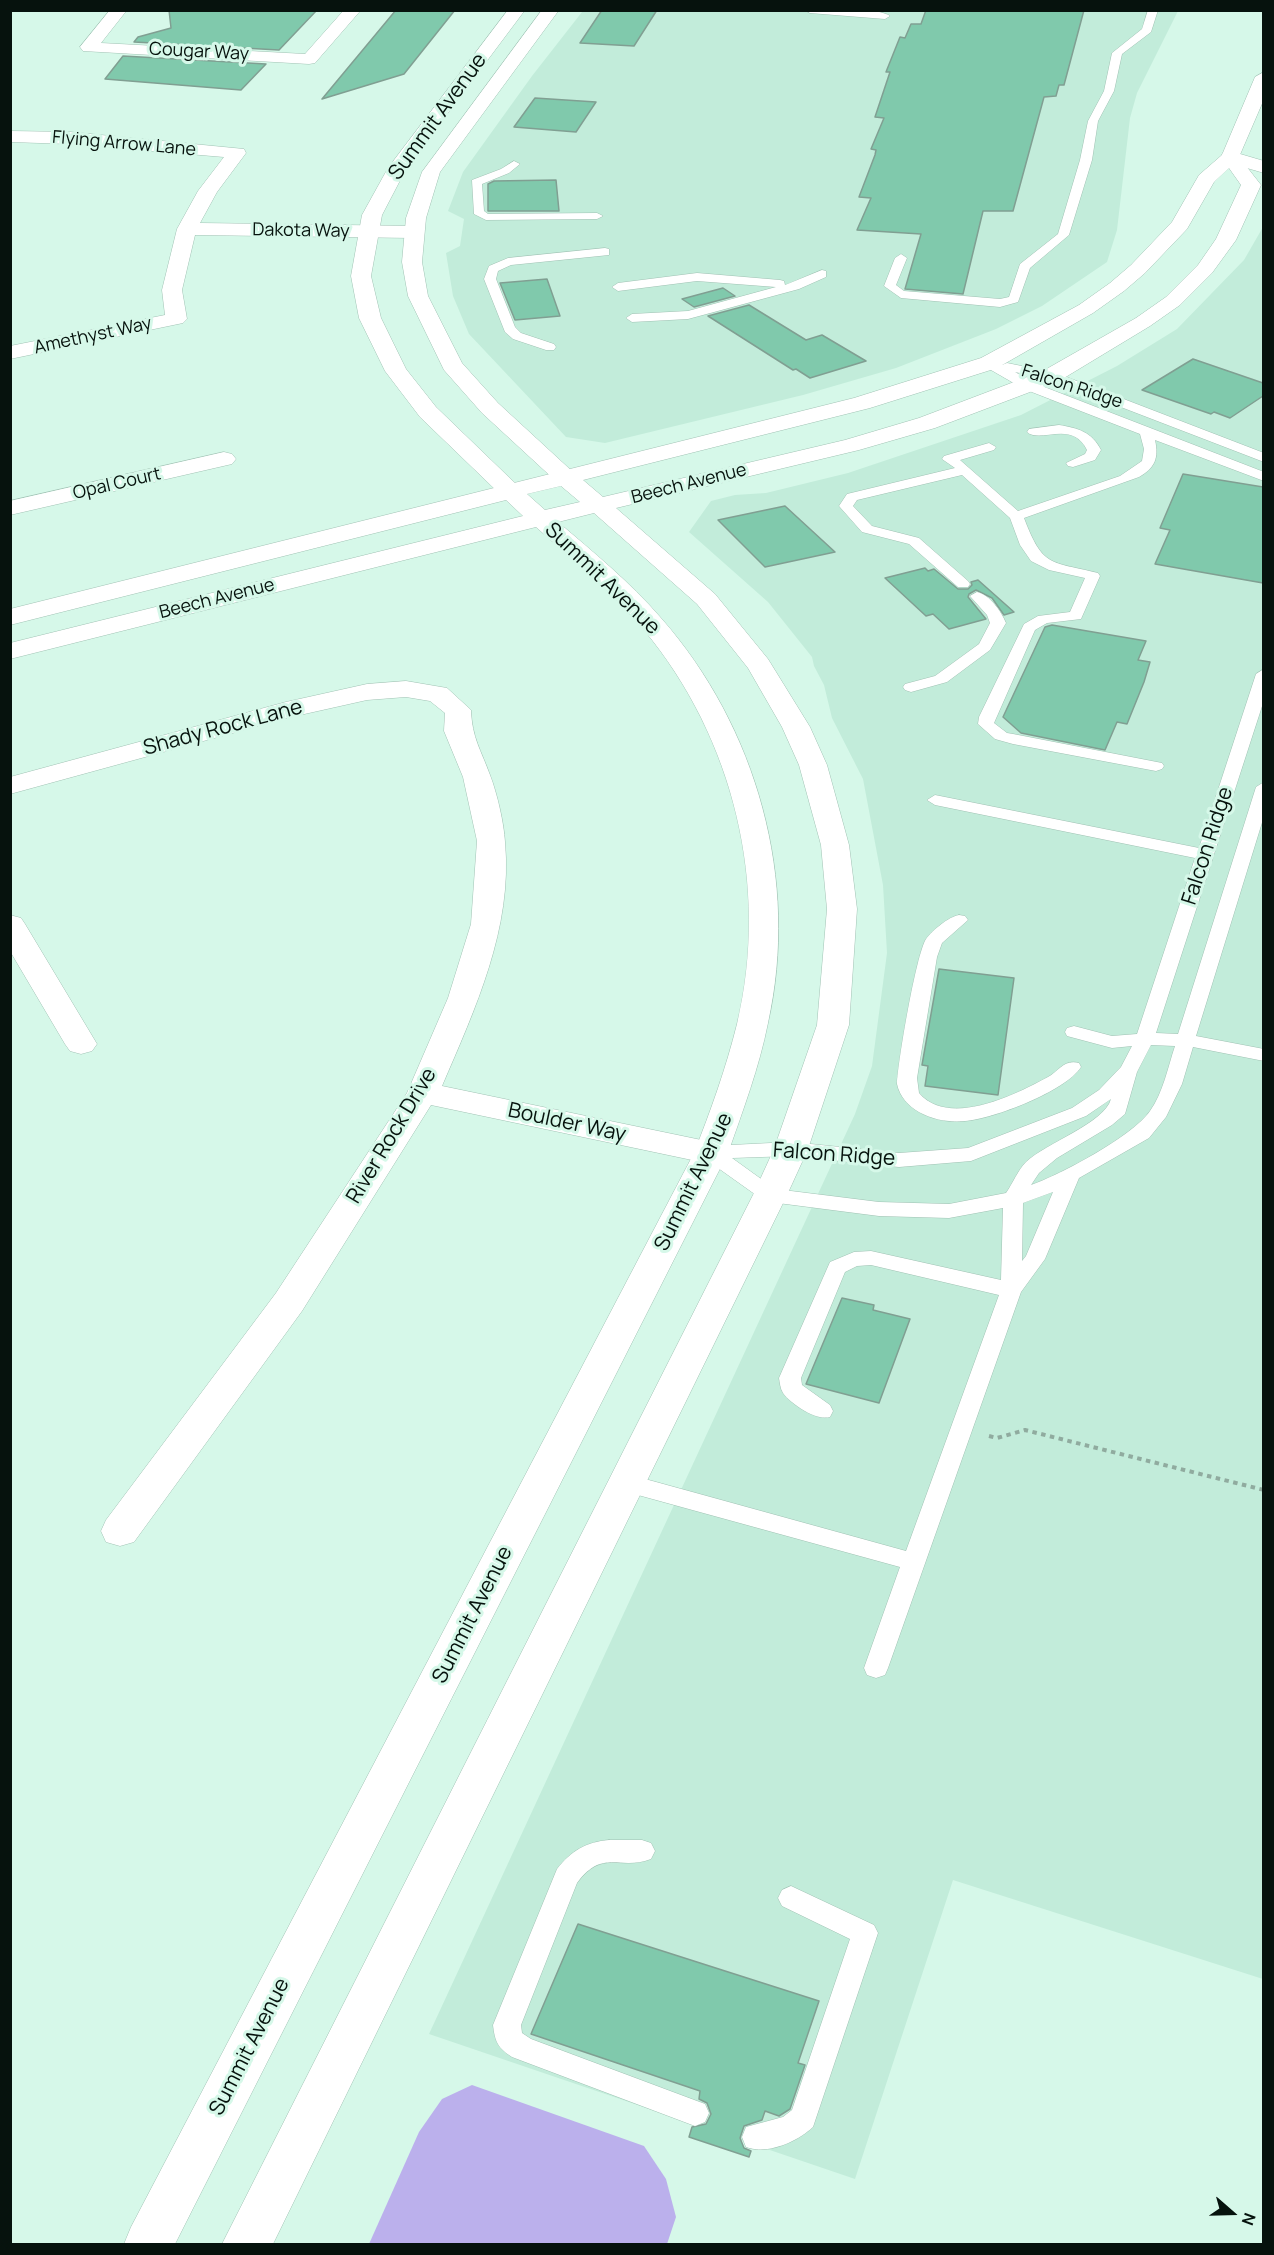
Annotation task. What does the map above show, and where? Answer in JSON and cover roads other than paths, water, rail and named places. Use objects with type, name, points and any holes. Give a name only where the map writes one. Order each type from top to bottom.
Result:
[{"type":"main road","name":"Cougar Way","points":[[119,10],[89,47],[309,60],[353,10]]},
{"type":"main road","name":"Summit Avenue","points":[[148,2244],[711,1154],[731,1107],[757,1006],[765,937],[765,901],[756,828],[745,788],[714,712],[670,645],[633,603],[539,519],[428,412],[396,371],[370,318],[361,276],[372,215],[397,168],[517,10]]},
{"type":"main road","name":"Summit Avenue","points":[[247,2244],[770,1195],[791,1149],[833,1025],[842,909],[835,844],[813,765],[796,727],[759,665],[714,608],[658,555],[566,478],[490,408],[452,365],[418,296],[412,262],[414,232],[416,218],[431,172],[551,10]]},
{"type":"main road","name":"Beech Avenue","points":[[10,617],[862,403],[990,363],[1086,309],[1138,269],[1180,225],[1206,179],[1230,157],[1263,77]]},
{"type":"main road","name":"Flying Arrow Lane","points":[[10,136],[70,138],[237,153],[208,190],[188,229]]},
{"type":"main road","points":[[1230,157],[1263,156]]},
{"type":"main road","name":"Beech Avenue","points":[[10,651],[539,519],[851,445],[927,423],[1029,386],[1051,376],[1143,322],[1173,301],[1205,269],[1226,240],[1251,185],[1230,157]]},
{"type":"main road","points":[[1230,157],[1263,167]]},
{"type":"main road","name":"Dakota Way","points":[[188,229],[414,232]]},
{"type":"main road","name":"Amethyst Way","points":[[10,353],[176,319],[172,290],[188,229]]},
{"type":"main road","name":"Opal Court","points":[[10,508],[224,459]]},
{"type":"main road","name":"Shady Rock Lane","points":[[10,786],[286,710],[368,693],[406,689],[438,694]]},
{"type":"main road","name":"River Rock Drive","points":[[120,1531],[289,1302],[423,1093],[464,998],[486,924],[491,841],[477,777],[458,731],[458,710],[438,694]]},
{"type":"main road","points":[[10,924],[81,1044]]},
{"type":"main road","name":"Boulder Way","points":[[423,1093],[711,1154]]},
{"type":"lane","points":[[810,10],[885,16]]},
{"type":"lane","points":[[901,258],[890,286],[901,294],[1000,303],[1014,299],[1024,267],[1064,235],[1086,160],[1093,121],[1109,91],[1117,53],[1147,30],[1153,10]]},
{"type":"lane","points":[[514,164],[505,171],[476,182],[478,212],[486,217],[597,216]]},
{"type":"lane","points":[[550,347],[517,336],[509,329],[490,279],[493,269],[508,262],[605,252]]},
{"type":"lane","points":[[632,318],[688,315],[795,286],[822,274]]},
{"type":"lane","points":[[618,287],[697,277],[795,286]]},
{"type":"lane","name":"Falcon Ridge","points":[[990,363],[1051,376],[1263,458]]},
{"type":"lane","name":"Falcon Ridge","points":[[990,363],[1029,386],[1263,477]]},
{"type":"lane","points":[[1034,432],[1048,428],[1061,429],[1086,438],[1094,450],[1090,457],[1073,463]]},
{"type":"lane","points":[[1016,516],[1141,471],[1150,462],[1152,452],[1146,431]]},
{"type":"lane","points":[[989,447],[949,459],[965,470],[1016,516],[1027,545],[1036,558],[1054,567],[1093,576],[1076,616],[1042,619],[1029,627],[987,717],[987,724],[1001,736],[1013,739],[1156,766]]},
{"type":"lane","points":[[963,584],[914,541],[867,529],[846,506],[852,497],[965,470]]},
{"type":"lane","points":[[911,687],[941,679],[985,647],[998,623],[994,613],[977,596]]},
{"type":"lane","name":"Falcon Ridge","points":[[711,1154],[791,1149],[899,1160],[971,1154],[1079,1112],[1106,1094],[1129,1070],[1145,1039],[1263,674]]},
{"type":"lane","name":"Falcon Ridge","points":[[711,1154],[770,1195],[879,1209],[949,1211],[1013,1199],[1047,1187],[1142,1133],[1159,1113],[1172,1084],[1263,787]]},
{"type":"lane","points":[[935,800],[1206,855]]},
{"type":"lane","points":[[959,920],[934,942],[928,957],[908,1073],[907,1088],[916,1101],[940,1113],[969,1115],[992,1108],[1062,1077],[1072,1067]]},
{"type":"lane","points":[[1074,1032],[1112,1042],[1145,1039],[1187,1040],[1263,1055]]},
{"type":"lane","points":[[876,1668],[1011,1290],[1013,1199],[1032,1168],[1050,1153],[1105,1121],[1118,1110],[1129,1070]]},
{"type":"lane","points":[[1011,1290],[1035,1259],[1071,1174]]},
{"type":"lane","points":[[822,1411],[792,1389],[790,1378],[837,1268],[854,1259],[871,1258],[1011,1290]]},
{"type":"lane","points":[[627,1483],[914,1562]]},
{"type":"lane","points":[[642,1851],[599,1851],[576,1862],[566,1877],[507,2025],[509,2040],[522,2048],[695,2113]]},
{"type":"lane","points":[[756,2137],[791,2129],[803,2118],[865,1933],[791,1898]]}]
